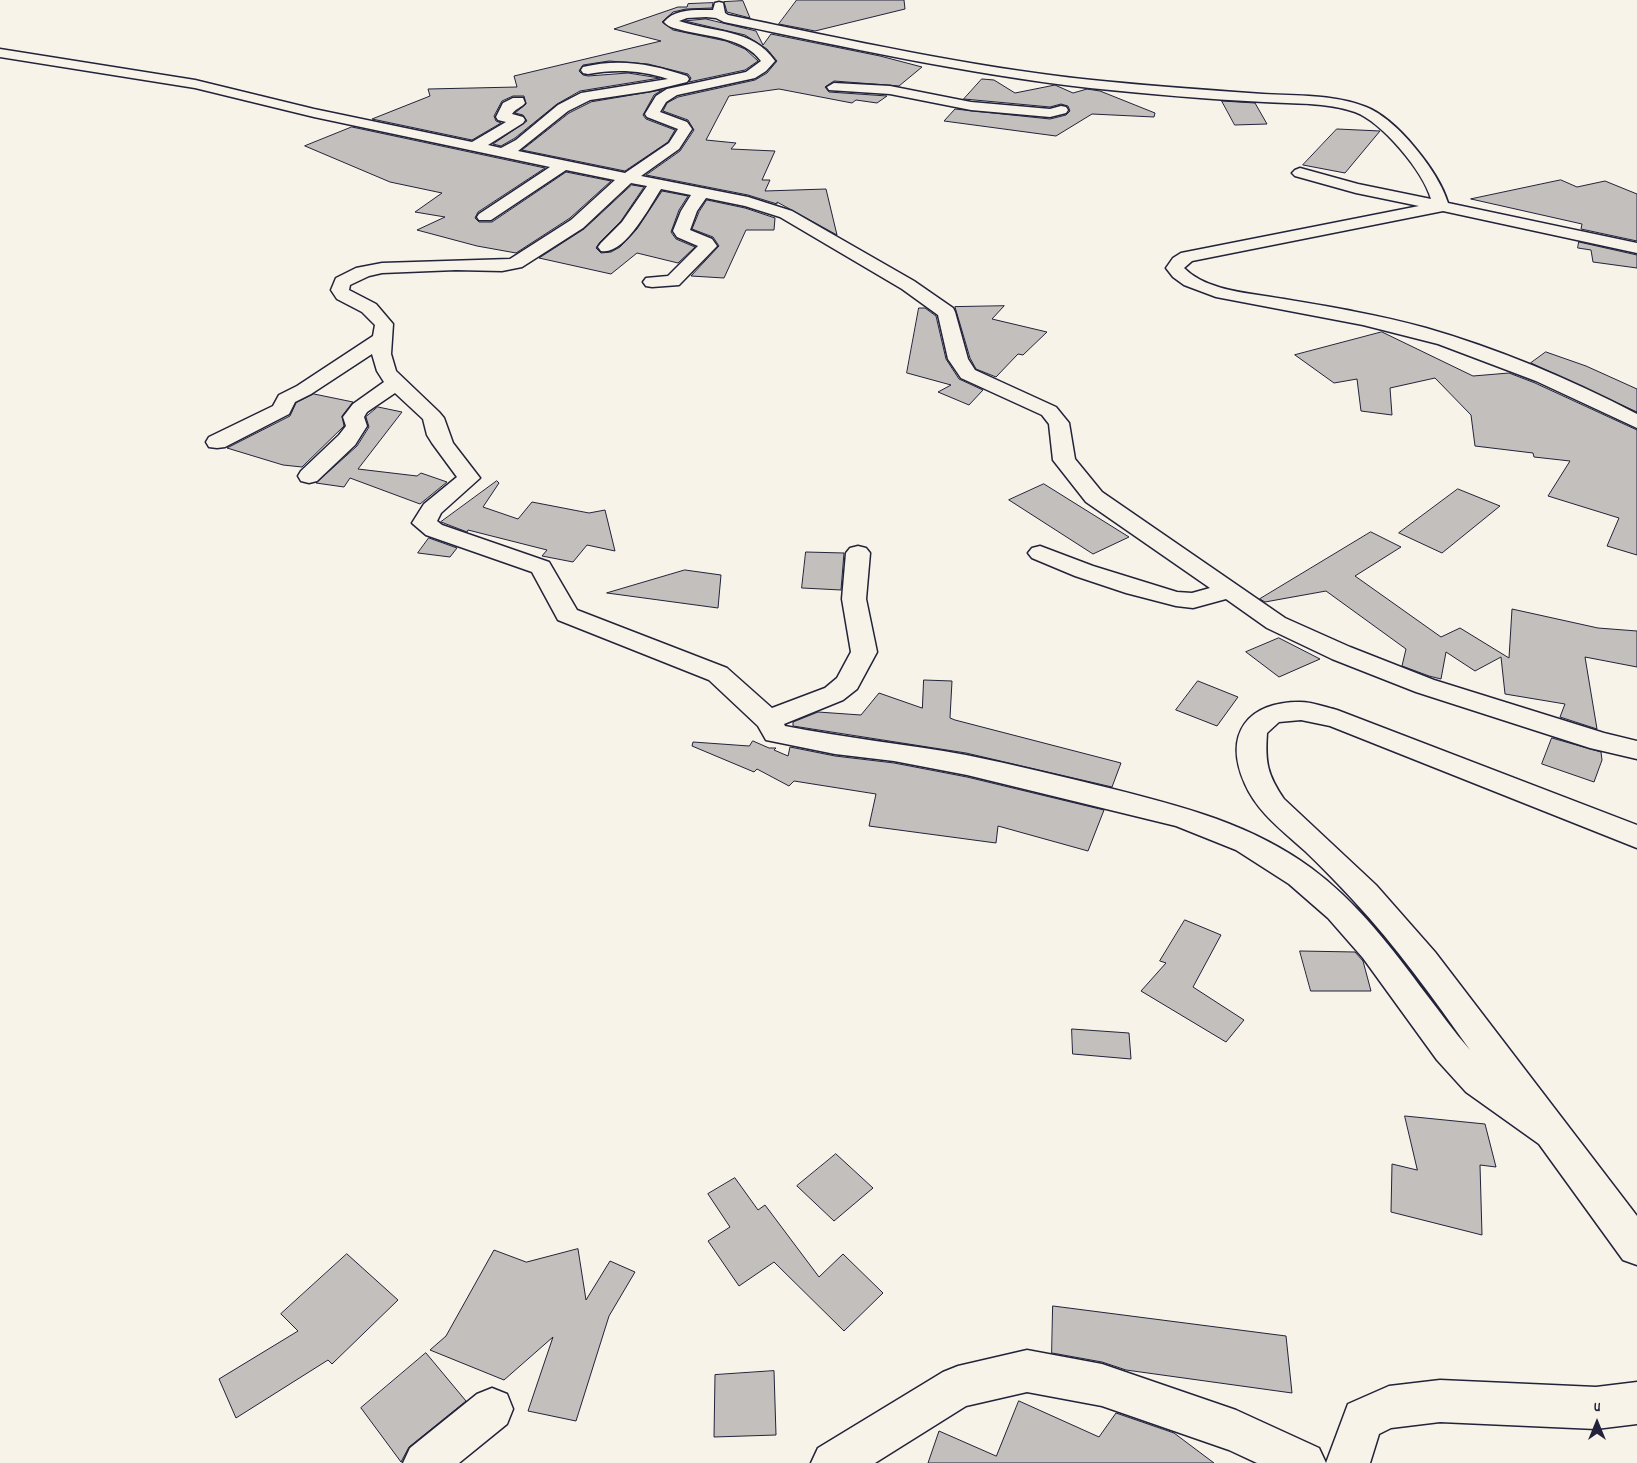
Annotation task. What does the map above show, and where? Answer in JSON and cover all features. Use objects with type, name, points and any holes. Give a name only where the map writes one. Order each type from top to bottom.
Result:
[{"type":"street","points":[[719,14],[719,5],[731,0]]},
{"type":"street","points":[[1441,206],[1440,198],[1420,164],[1375,117],[1362,110],[1314,102],[1100,85],[1005,73],[724,18],[719,14],[688,14],[678,16],[670,22],[731,38],[753,46],[764,54],[768,61],[750,75],[672,92],[661,99],[653,109],[652,114],[685,129],[674,146],[628,178],[577,224],[514,264],[504,266],[455,264],[425,267],[381,267],[352,275],[342,282],[340,290],[343,294],[369,308],[384,324],[383,362],[396,383],[424,406],[434,418],[438,436],[469,478],[432,509],[424,523],[434,530],[541,567],[567,615],[718,674],[768,720],[776,733],[835,745],[894,752],[967,765],[1183,817],[1247,842],[1300,876],[1339,910],[1374,949],[1449,1050],[1478,1081],[1552,1133]]},
{"type":"street","points":[[0,53],[195,84],[314,113],[475,148],[748,202],[786,214],[908,285],[946,312],[958,359],[968,374],[1049,411],[1059,423],[1064,460],[1094,497],[1276,623],[1341,653],[1416,683],[1600,741],[1637,750]]},
{"type":"street","points":[[588,70],[619,65],[660,72],[682,79]]},
{"type":"street","points":[[1005,73],[1029,89]]},
{"type":"street","points":[[504,153],[521,143],[563,108],[586,96],[642,89],[701,75],[722,82]]},
{"type":"street","points":[[834,87],[897,91],[977,106],[1050,112],[1061,110],[1045,100]]},
{"type":"street","points":[[475,148],[518,120],[504,117],[509,108],[508,106],[518,103],[518,101]]},
{"type":"street","points":[[485,217],[564,165]]},
{"type":"street","points":[[1300,173],[1356,188],[1637,248]]},
{"type":"street","points":[[606,247],[614,241],[641,208],[656,184]]},
{"type":"street","points":[[652,282],[673,281],[708,246],[706,243],[683,234],[681,231],[689,212],[701,193]]},
{"type":"street","points":[[1441,206],[1181,262],[1179,274],[1199,286],[1222,294],[1387,325],[1444,340],[1590,397],[1637,422]]},
{"type":"street","points":[[217,442],[282,410],[286,399],[304,390],[383,338]]},
{"type":"street","points":[[308,476],[347,440],[358,426],[353,417],[360,408],[396,383]]},
{"type":"street","points":[[1040,552],[1084,571],[1176,599],[1193,601],[1228,591]]},
{"type":"street","points":[[768,720],[834,694],[848,683],[864,652],[854,598],[858,553]]},
{"type":"street","points":[[1637,837],[1337,718],[1301,711],[1272,714],[1253,730],[1251,757],[1259,784],[1274,806],[1365,893],[1424,961],[1637,1247]]},
{"type":"street","points":[[833,1463],[958,1387],[1027,1371],[1102,1386],[1236,1430],[1304,1463]]},
{"type":"street","points":[[1353,1446],[1389,1407],[1440,1401],[1596,1408],[1637,1403]]},
{"type":"street","points":[[425,1463],[492,1409]]},
{"type":"building","points":[[797,0],[904,0],[905,9],[815,31],[779,24]]},
{"type":"building","points":[[743,1],[750,18],[727,12],[724,2]]},
{"type":"building","points":[[713,3],[712,8],[686,9],[673,12],[662,22],[673,30],[726,41],[745,49],[758,61],[745,70],[689,82],[691,78],[688,74],[648,64],[609,61],[583,65],[579,71],[583,75],[588,76],[628,73],[660,78],[580,91],[557,104],[515,138],[501,146],[493,144],[527,121],[523,115],[515,113],[526,104],[524,96],[513,96],[502,101],[494,116],[496,121],[501,123],[472,140],[372,119],[430,96],[428,89],[517,87],[514,76],[661,41],[614,29],[678,7],[687,7],[688,4]]},
{"type":"building","points":[[706,19],[756,31],[763,45],[771,34],[880,56],[922,67],[899,86],[834,81],[825,87],[829,92],[887,96],[877,103],[856,100],[852,103],[779,89],[729,96],[706,140],[736,143],[731,149],[775,151],[762,180],[770,180],[765,191],[826,189],[837,235],[777,202],[777,204],[748,195],[646,175],[680,151],[694,130],[688,120],[663,111],[667,103],[678,97],[755,80],[767,73],[777,61],[767,49],[745,35],[685,21]]},
{"type":"building","points":[[982,79],[994,80],[1015,93],[1055,85],[1073,93],[1087,89],[1100,91],[1155,113],[1154,117],[1092,114],[1056,136],[944,121],[955,109],[1050,119],[1066,115],[1070,111],[1068,106],[1061,104],[1050,107],[964,99]]},
{"type":"building","points":[[662,90],[654,95],[643,115],[646,119],[675,130],[668,142],[625,171],[522,150],[569,113],[591,102]]},
{"type":"building","points":[[1222,101],[1255,103],[1267,124],[1235,125]]},
{"type":"building","points":[[352,127],[545,168],[478,212],[475,218],[479,222],[492,222],[566,172],[611,181],[570,218],[516,253],[477,246],[417,230],[445,217],[415,212],[442,193],[390,182],[305,146]]},
{"type":"building","points":[[1337,129],[1380,131],[1345,173],[1303,165]]},
{"type":"building","points":[[1561,180],[1577,187],[1605,181],[1637,194],[1637,241],[1581,229],[1582,224],[1471,199]]},
{"type":"building","points":[[632,185],[644,187],[621,221],[596,248],[601,253],[611,252],[620,247],[637,229],[662,191],[688,196],[679,210],[671,232],[676,239],[695,247],[678,263],[637,253],[611,274],[539,258],[584,229]]},
{"type":"building","points":[[707,200],[745,208],[775,218],[774,230],[746,230],[724,278],[691,276],[719,246],[713,237],[692,229],[699,212]]},
{"type":"building","points":[[1579,242],[1637,255],[1637,268],[1593,262],[1591,250],[1578,248]]},
{"type":"building","points":[[1004,306],[992,319],[1047,332],[1023,355],[1018,354],[996,377],[976,369],[970,358],[955,307]]},
{"type":"building","points":[[919,308],[925,308],[936,316],[946,359],[959,379],[983,390],[969,405],[938,392],[951,385],[907,373]]},
{"type":"building","points":[[1382,332],[1473,376],[1509,373],[1637,430],[1637,555],[1607,546],[1619,518],[1548,496],[1570,461],[1534,457],[1533,453],[1475,446],[1471,415],[1435,378],[1390,388],[1392,415],[1361,411],[1357,379],[1334,383],[1295,355]]},
{"type":"building","points":[[1546,352],[1586,366],[1637,389],[1637,412],[1531,363]]},
{"type":"building","points":[[314,394],[353,402],[342,416],[344,426],[302,467],[283,465],[227,448],[290,416],[296,403]]},
{"type":"building","points":[[378,407],[402,412],[358,469],[417,476],[421,473],[447,482],[420,504],[350,478],[344,487],[316,483],[357,446],[369,427],[366,417]]},
{"type":"building","points":[[497,481],[499,483],[483,507],[518,519],[532,502],[589,513],[605,510],[615,551],[587,545],[573,562],[542,556],[547,550],[468,530],[467,532],[441,522]]},
{"type":"building","points":[[1044,484],[1129,537],[1093,554],[1009,500]]},
{"type":"building","points":[[1458,489],[1500,506],[1442,553],[1399,533]]},
{"type":"building","points":[[1371,532],[1401,547],[1355,576],[1441,637],[1460,628],[1509,658],[1512,609],[1598,628],[1637,631],[1637,667],[1585,657],[1597,729],[1560,717],[1565,704],[1505,694],[1501,657],[1475,671],[1446,652],[1441,679],[1402,666],[1406,649],[1326,591],[1265,602],[1260,599]]},
{"type":"building","points":[[429,538],[457,548],[450,557],[418,553]]},
{"type":"building","points":[[806,552],[844,553],[841,590],[802,588]]},
{"type":"building","points":[[685,570],[721,575],[718,608],[607,593]]},
{"type":"building","points":[[1279,638],[1320,659],[1279,677],[1246,652]]},
{"type":"building","points":[[924,680],[952,681],[950,718],[1121,763],[1112,787],[966,753],[793,726],[793,722],[818,712],[861,715],[879,693],[922,708]]},
{"type":"building","points":[[1198,681],[1238,697],[1217,726],[1176,710]]},
{"type":"building","points":[[1552,738],[1601,752],[1602,760],[1594,782],[1542,764]]},
{"type":"building","points":[[753,741],[769,748],[776,748],[774,750],[788,756],[790,747],[835,756],[894,763],[967,777],[1104,810],[1088,851],[998,826],[996,843],[869,826],[876,794],[794,781],[789,786],[757,769],[754,772],[692,746],[693,742],[749,746]]},
{"type":"building","points":[[1185,920],[1221,935],[1193,987],[1244,1020],[1226,1042],[1141,991],[1166,963],[1160,961]]},
{"type":"building","points":[[1300,951],[1355,952],[1363,961],[1371,991],[1311,991]]},
{"type":"building","points":[[1072,1029],[1129,1033],[1131,1059],[1073,1054]]},
{"type":"building","points":[[1405,1116],[1485,1124],[1496,1167],[1480,1165],[1482,1235],[1391,1212],[1392,1164],[1417,1170]]},
{"type":"building","points":[[836,1154],[873,1188],[834,1221],[797,1186]]},
{"type":"building","points":[[735,1178],[758,1210],[765,1205],[819,1277],[843,1254],[883,1293],[844,1331],[774,1262],[739,1286],[708,1241],[730,1227],[708,1194]]},
{"type":"building","points":[[578,1249],[586,1300],[610,1261],[635,1272],[609,1316],[576,1421],[528,1411],[553,1337],[504,1380],[430,1350],[446,1336],[494,1250],[526,1262]]},
{"type":"building","points":[[347,1254],[398,1300],[332,1364],[328,1360],[236,1418],[219,1379],[298,1331],[281,1314]]},
{"type":"building","points":[[1053,1306],[1286,1336],[1292,1393],[1126,1370],[1102,1362],[1052,1353]]},
{"type":"building","points":[[426,1353],[466,1401],[409,1447],[401,1462],[361,1408]]},
{"type":"building","points":[[774,1371],[776,1435],[714,1437],[715,1375]]},
{"type":"building","points":[[1019,1401],[1099,1437],[1116,1413],[1174,1433],[1214,1463],[928,1463],[939,1431],[996,1456]]}]
